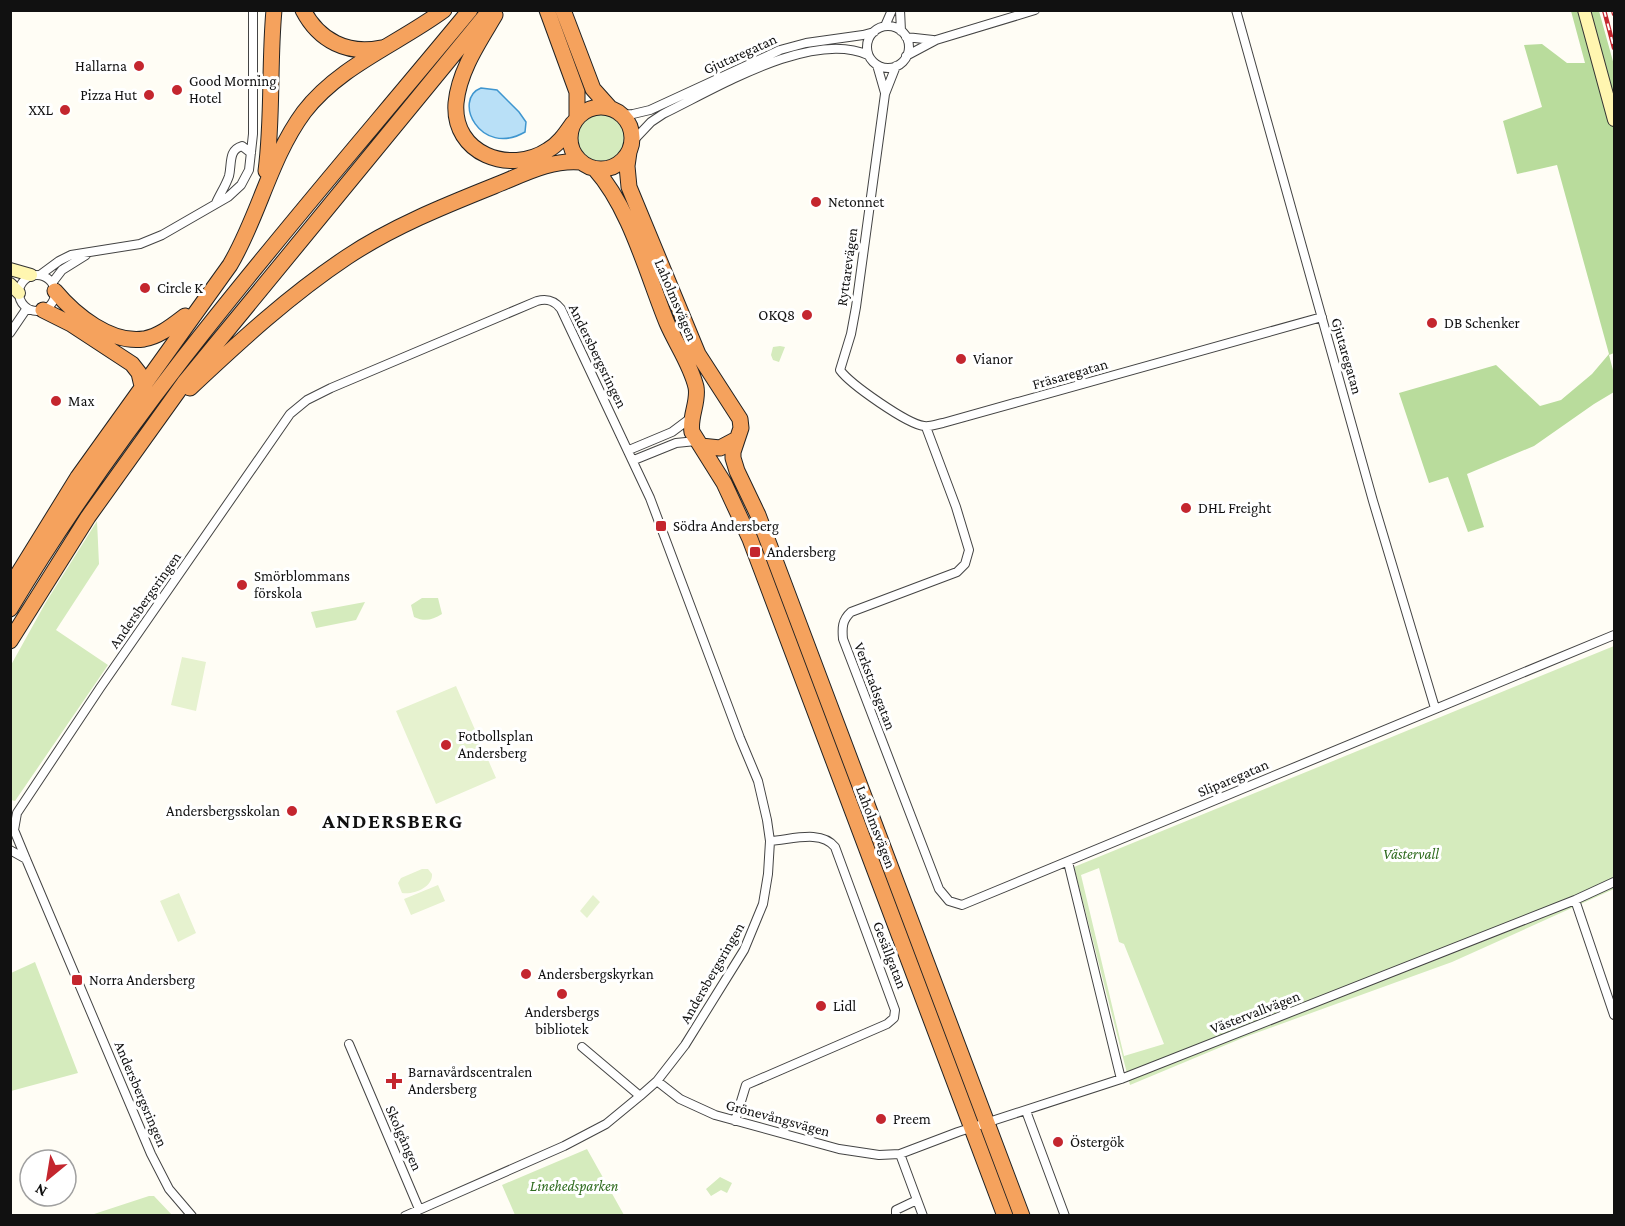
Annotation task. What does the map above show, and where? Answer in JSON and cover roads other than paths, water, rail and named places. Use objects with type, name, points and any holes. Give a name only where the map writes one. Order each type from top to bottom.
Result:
[{"type":"highway","points":[[264,189],[271,126],[274,10]]},
{"type":"highway","points":[[303,10],[318,32],[339,45],[362,50],[387,46]]},
{"type":"highway","points":[[10,587],[72,487],[201,302],[230,265],[249,229],[284,144],[305,111],[330,84],[444,10]]},
{"type":"highway","points":[[10,609],[97,474],[172,371],[470,10]]},
{"type":"highway","points":[[10,641],[88,517],[161,414],[242,311],[490,10]]},
{"type":"highway","points":[[498,10],[467,65],[457,93],[457,116],[463,135],[483,155],[517,162],[547,151],[562,138],[575,120],[592,108],[616,111]]},
{"type":"highway","name":"Laholmsvägen","points":[[547,10],[577,92],[575,120],[570,132],[570,147],[574,155],[616,195],[669,328],[694,380],[697,394],[691,428],[724,483],[750,539],[1005,1215]]},
{"type":"highway","name":"Laholmsvägen","points":[[563,10],[593,89],[630,127],[627,177],[629,187],[690,335],[708,372],[740,418],[741,428],[733,458],[737,471],[758,515],[1022,1215]]},
{"type":"highway","points":[[161,414],[281,306],[313,281],[367,245],[432,212],[543,167],[563,161],[605,169],[615,166],[623,160],[630,147]]},
{"type":"highway","points":[[54,287],[71,309],[89,321],[121,337],[136,339],[146,339],[171,327],[201,302]]},
{"type":"highway","points":[[43,310],[71,324],[132,364],[139,373],[142,386]]},
{"type":"highway","points":[[699,444],[720,447],[737,439]]},
{"type":"main road","points":[[1584,10],[1614,120]]},
{"type":"main road","points":[[10,269],[35,275]]},
{"type":"street","points":[[88,253],[62,270],[54,287],[53,301],[43,310],[27,308],[22,304],[15,288],[59,261],[71,255],[140,244],[180,226],[228,197],[241,185],[249,170],[251,153],[254,10]]},
{"type":"street","points":[[885,26],[892,10]]},
{"type":"street","points":[[900,10],[908,50],[906,56]]},
{"type":"street","points":[[906,56],[936,40],[1035,10]]},
{"type":"street","name":"Gjutaregatan","points":[[1236,10],[1372,501],[1435,708]]},
{"type":"street","points":[[868,55],[867,42],[874,32],[885,26],[891,26],[904,34],[936,40]]},
{"type":"street","name":"Gjutaregatan","points":[[616,111],[633,114],[650,110],[780,50],[806,43],[852,38],[874,32]]},
{"type":"street","name":"Gjutaregatan","points":[[630,147],[651,122],[663,114],[780,59],[807,51],[838,48],[856,50],[868,55]]},
{"type":"street","name":"Ryttarevägen","points":[[868,55],[877,65],[885,94]]},
{"type":"street","name":"Ryttarevägen","points":[[906,56],[896,66],[885,94],[856,307],[851,334],[840,370],[848,380],[898,414],[926,426]]},
{"type":"street","points":[[877,65],[896,66]]},
{"type":"street","points":[[216,204],[228,179],[233,153],[237,147],[242,146],[251,153]]},
{"type":"street","points":[[35,275],[54,287]]},
{"type":"street","name":"Andersbergsringen","points":[[192,1215],[173,1194],[161,1176],[14,830],[14,811],[290,414],[307,400],[546,299],[554,301],[561,309],[634,460],[670,548],[758,781],[770,841],[768,874],[763,904],[752,935],[690,1038],[657,1081],[606,1124],[486,1182],[405,1215]]},
{"type":"street","points":[[10,333],[27,308]]},
{"type":"street","name":"Fräsaregatan","points":[[926,426],[1014,404],[1322,317]]},
{"type":"street","points":[[629,450],[672,432],[693,417]]},
{"type":"street","name":"Verkstadsgatan","points":[[926,426],[963,528],[969,550],[966,564],[957,572],[851,612],[842,624],[843,639],[939,889],[949,901],[962,905],[1068,862]]},
{"type":"street","points":[[634,460],[676,443],[699,444]]},
{"type":"street","name":"Sliparegatan","points":[[1068,862],[1614,635]]},
{"type":"street","name":"Gesällgatan","points":[[735,1121],[746,1085],[887,1024],[894,1018],[895,1010],[835,847],[830,841],[818,837],[770,841]]},
{"type":"street","points":[[10,850],[26,859]]},
{"type":"street","points":[[1068,862],[1121,1079]]},
{"type":"street","name":"Västervallvägen","points":[[900,1154],[971,1128],[1121,1079],[1575,900],[1614,882]]},
{"type":"street","points":[[1575,900],[1614,1016]]},
{"type":"street","name":"Skolgången","points":[[350,1044],[419,1209]]},
{"type":"street","points":[[582,1047],[640,1096]]},
{"type":"street","name":"Grönevångsvägen","points":[[657,1081],[693,1106],[735,1121],[864,1154],[892,1156],[900,1154]]},
{"type":"street","points":[[1026,1111],[1065,1215]]},
{"type":"street","points":[[900,1154],[923,1215]]},
{"type":"street","points":[[896,1215],[896,1210],[917,1200]]},
{"type":"water","points":[[481,88],[497,90],[519,112],[526,122],[525,132],[509,138],[495,138],[475,124],[470,114],[469,103],[473,94]]},
{"type":"railway","points":[[1604,10],[1614,48]]},
{"type":"railway","points":[[1613,10],[1614,14]]},
{"type":"place","name":"Hallarna","points":[[139,66]]},
{"type":"place","name":"Good Morning Hotel","points":[[177,90]]},
{"type":"place","name":"Pizza Hut","points":[[149,95]]},
{"type":"place","name":"XXL","points":[[65,110]]},
{"type":"place","name":"Netonnet","points":[[816,202]]},
{"type":"place","name":"Circle K","points":[[145,288]]},
{"type":"place","name":"OKQ8","points":[[807,315]]},
{"type":"place","name":"DB Schenker","points":[[1432,323]]},
{"type":"place","name":"Vianor","points":[[961,359]]},
{"type":"place","name":"Max","points":[[56,401]]},
{"type":"place","name":"DHL Freight","points":[[1186,508]]},
{"type":"place","name":"Södra Andersberg","points":[[661,526]]},
{"type":"place","name":"Andersberg","points":[[755,552]]},
{"type":"place","name":"Smörblommans förskola","points":[[242,585]]},
{"type":"place","name":"Fotbollsplan Andersberg","points":[[446,745]]},
{"type":"place","name":"Andersbergsskolan","points":[[292,811]]},
{"type":"place","name":"Andersbergskyrkan","points":[[526,974]]},
{"type":"place","name":"Norra Andersberg","points":[[77,980]]},
{"type":"place","name":"Andersbergs bibliotek","points":[[562,994]]},
{"type":"place","name":"Lidl","points":[[821,1006]]},
{"type":"place","name":"Barnavårdscentralen Andersberg","points":[[394,1081]]},
{"type":"place","name":"Preem","points":[[881,1119]]},
{"type":"place","name":"Östergök","points":[[1058,1142]]},
{"type":"district","name":"ANDERSBERG","points":[[393,821]]},
{"type":"park label","name":"Västervall","points":[[1411,854]]},
{"type":"park label","name":"Linehedsparken","points":[[574,1186]]}]
